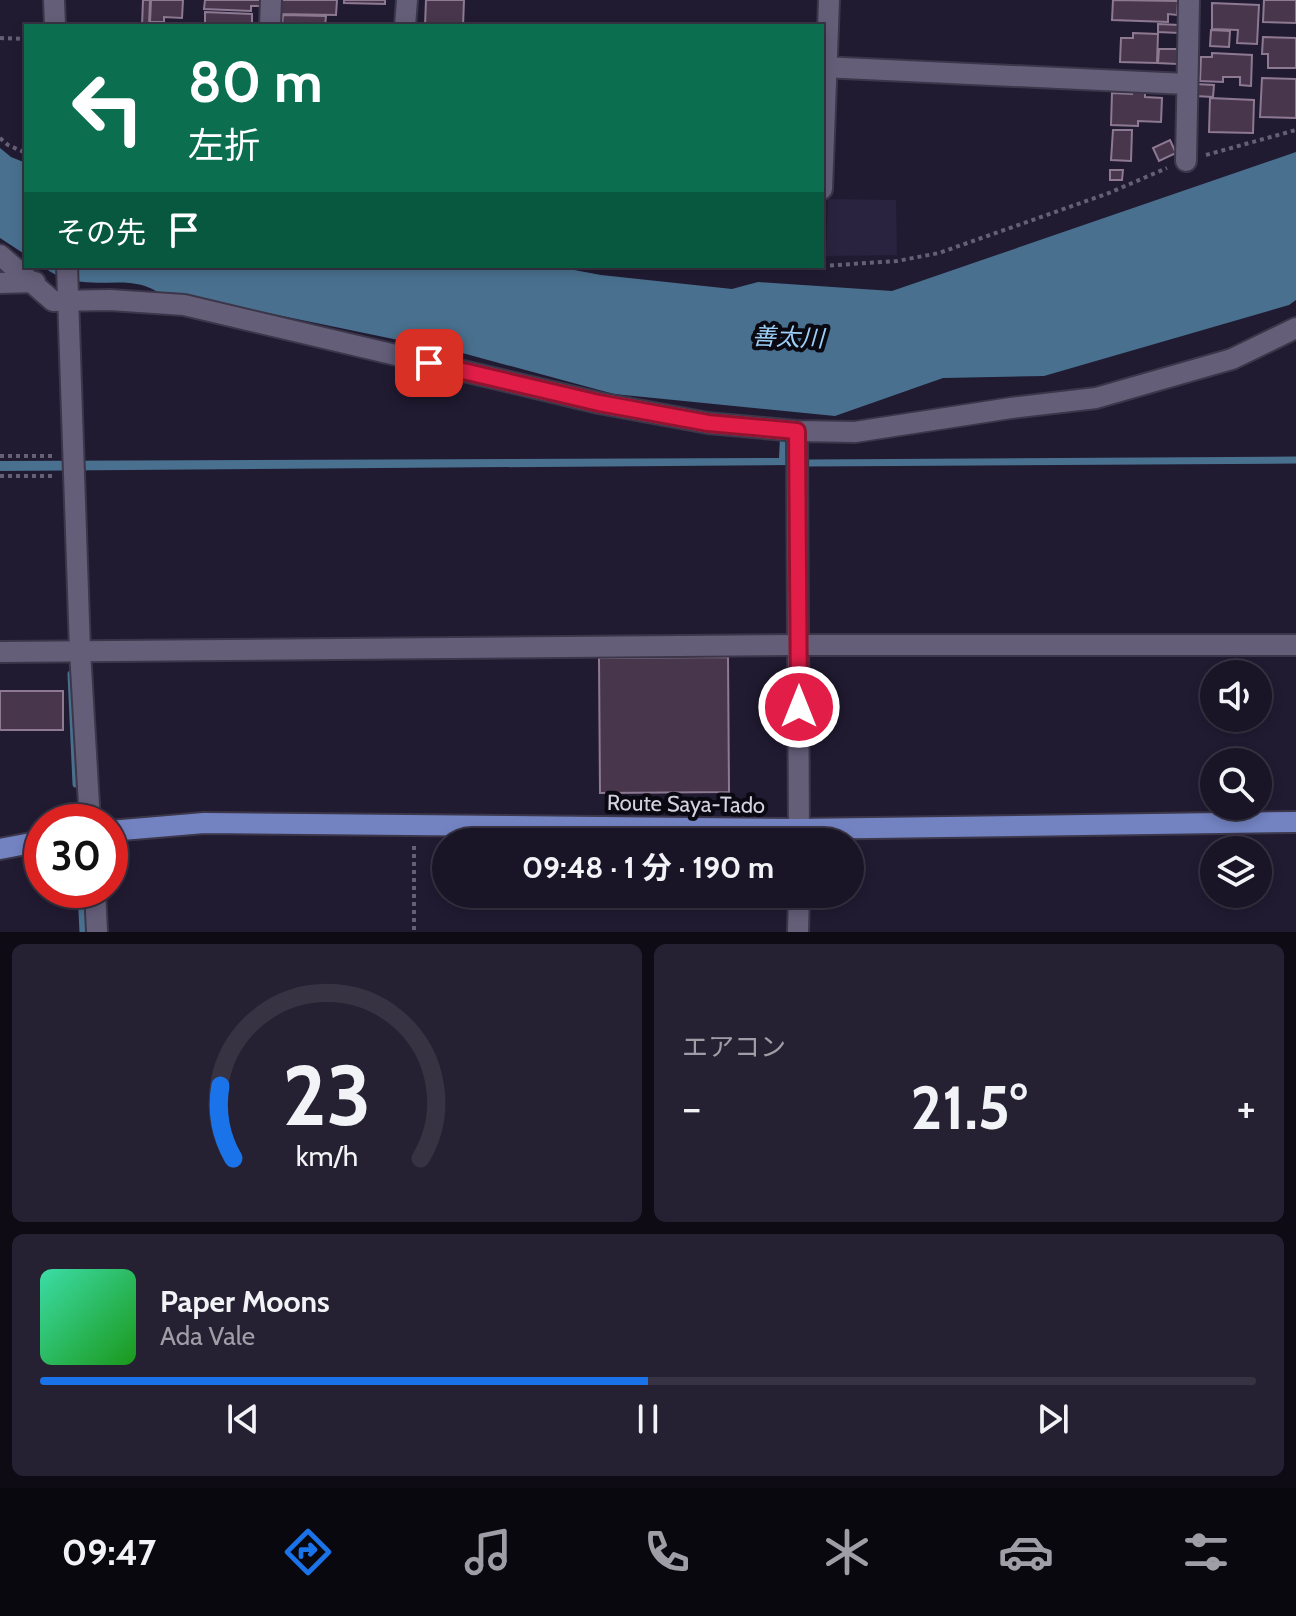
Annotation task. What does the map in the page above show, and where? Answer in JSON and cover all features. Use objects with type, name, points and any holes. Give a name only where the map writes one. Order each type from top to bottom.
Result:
[{"type":"main road","name":"Route Saya-Tado","points":[[128,829],[204,823],[529,828]]},
{"type":"main road","name":"Route Saya-Tado","points":[[864,833],[1296,824]]},
{"type":"main road","points":[[0,849],[24,844]]},
{"type":"street","points":[[54,0],[55,24]]},
{"type":"street","points":[[270,24],[271,0]]},
{"type":"street","points":[[405,24],[407,0]]},
{"type":"street","points":[[829,0],[824,67],[1186,84]]},
{"type":"street","points":[[1186,161],[1189,0]]},
{"type":"street","points":[[0,255],[35,282],[53,301],[68,294],[184,305],[599,403],[708,423],[797,431],[855,432],[1096,398],[1232,359],[1296,328]]},
{"type":"street","points":[[67,268],[80,651],[89,804]]},
{"type":"street","points":[[0,283],[35,282]]},
{"type":"street","points":[[797,431],[799,828]]},
{"type":"street","points":[[0,652],[799,645],[1296,645]]},
{"type":"street","points":[[96,908],[97,932]]},
{"type":"street","points":[[798,932],[799,908]]},
{"type":"path","points":[[0,38],[24,39]]},
{"type":"path","points":[[824,266],[897,261],[939,253],[1109,193],[1186,161],[1296,130]]},
{"type":"path","points":[[0,138],[24,152]]},
{"type":"path","points":[[0,456],[74,465]]},
{"type":"path","points":[[0,476],[74,465]]},
{"type":"path","points":[[413,825],[414,932]]},
{"type":"shaded area","points":[[828,199],[896,200],[897,255],[826,256]]},
{"type":"water","points":[[0,148],[24,162],[24,254],[0,238]]},
{"type":"water","name":"善太川","points":[[1296,152],[1296,300],[1289,305],[1044,376],[943,378],[835,416],[614,394],[466,354],[258,311],[166,299],[156,291],[134,283],[71,280],[45,268],[564,268],[732,289],[758,282],[892,291]]},
{"type":"water","points":[[780,437],[790,439],[788,465],[0,471],[0,461],[779,458]]},
{"type":"building","points":[[143,0],[150,0],[149,24],[142,24]]},
{"type":"building","points":[[151,0],[183,0],[182,18],[164,17],[164,22],[150,22]]},
{"type":"building","points":[[205,0],[260,0],[260,6],[251,6],[251,11],[204,9]]},
{"type":"building","points":[[277,0],[337,0],[336,15],[277,14]]},
{"type":"building","points":[[344,0],[385,0],[385,4],[344,3]]},
{"type":"building","points":[[426,0],[464,0],[463,24],[425,24]]},
{"type":"building","points":[[1113,0],[1178,1],[1177,15],[1168,14],[1168,22],[1112,20]]},
{"type":"building","points":[[1264,0],[1296,0],[1296,23],[1263,22]]},
{"type":"building","points":[[1212,3],[1259,5],[1257,44],[1237,43],[1238,30],[1212,29]]},
{"type":"building","points":[[205,12],[252,14],[252,24],[205,24]]},
{"type":"building","points":[[283,15],[326,16],[325,24],[282,24]]},
{"type":"building","points":[[1158,24],[1179,25],[1179,33],[1158,32]]},
{"type":"building","points":[[1211,30],[1230,31],[1229,47],[1210,46]]},
{"type":"building","points":[[1133,33],[1158,34],[1157,63],[1120,62],[1121,38],[1133,38]]},
{"type":"building","points":[[1263,37],[1296,38],[1296,68],[1268,68],[1268,54],[1262,54]]},
{"type":"building","points":[[1159,49],[1177,49],[1177,64],[1158,63]]},
{"type":"building","points":[[1212,53],[1252,55],[1251,86],[1240,85],[1240,77],[1223,77],[1223,82],[1200,81],[1201,57],[1212,57]]},
{"type":"building","points":[[1262,78],[1296,79],[1296,118],[1260,117]]},
{"type":"building","points":[[1196,84],[1214,85],[1213,97],[1195,96]]},
{"type":"building","points":[[1132,91],[1145,92],[1145,97],[1162,98],[1161,122],[1138,121],[1138,126],[1111,125],[1112,93],[1132,94]]},
{"type":"building","points":[[1210,98],[1254,100],[1253,133],[1209,132]]},
{"type":"building","points":[[1113,130],[1132,130],[1131,161],[1111,160]]},
{"type":"building","points":[[1170,140],[1176,153],[1159,161],[1153,148]]},
{"type":"building","points":[[1110,170],[1123,170],[1122,180],[1110,180]]},
{"type":"building","points":[[728,657],[729,792],[600,793],[599,658]]},
{"type":"building","points":[[0,691],[63,691],[63,730],[0,730]]},
{"type":"waterway","points":[[808,463],[1296,460]]},
{"type":"waterway","points":[[71,674],[76,784]]},
{"type":"waterway","points":[[82,908],[83,932]]},
{"type":"route","points":[[429,363],[599,403],[708,423],[797,431],[799,707]]}]
